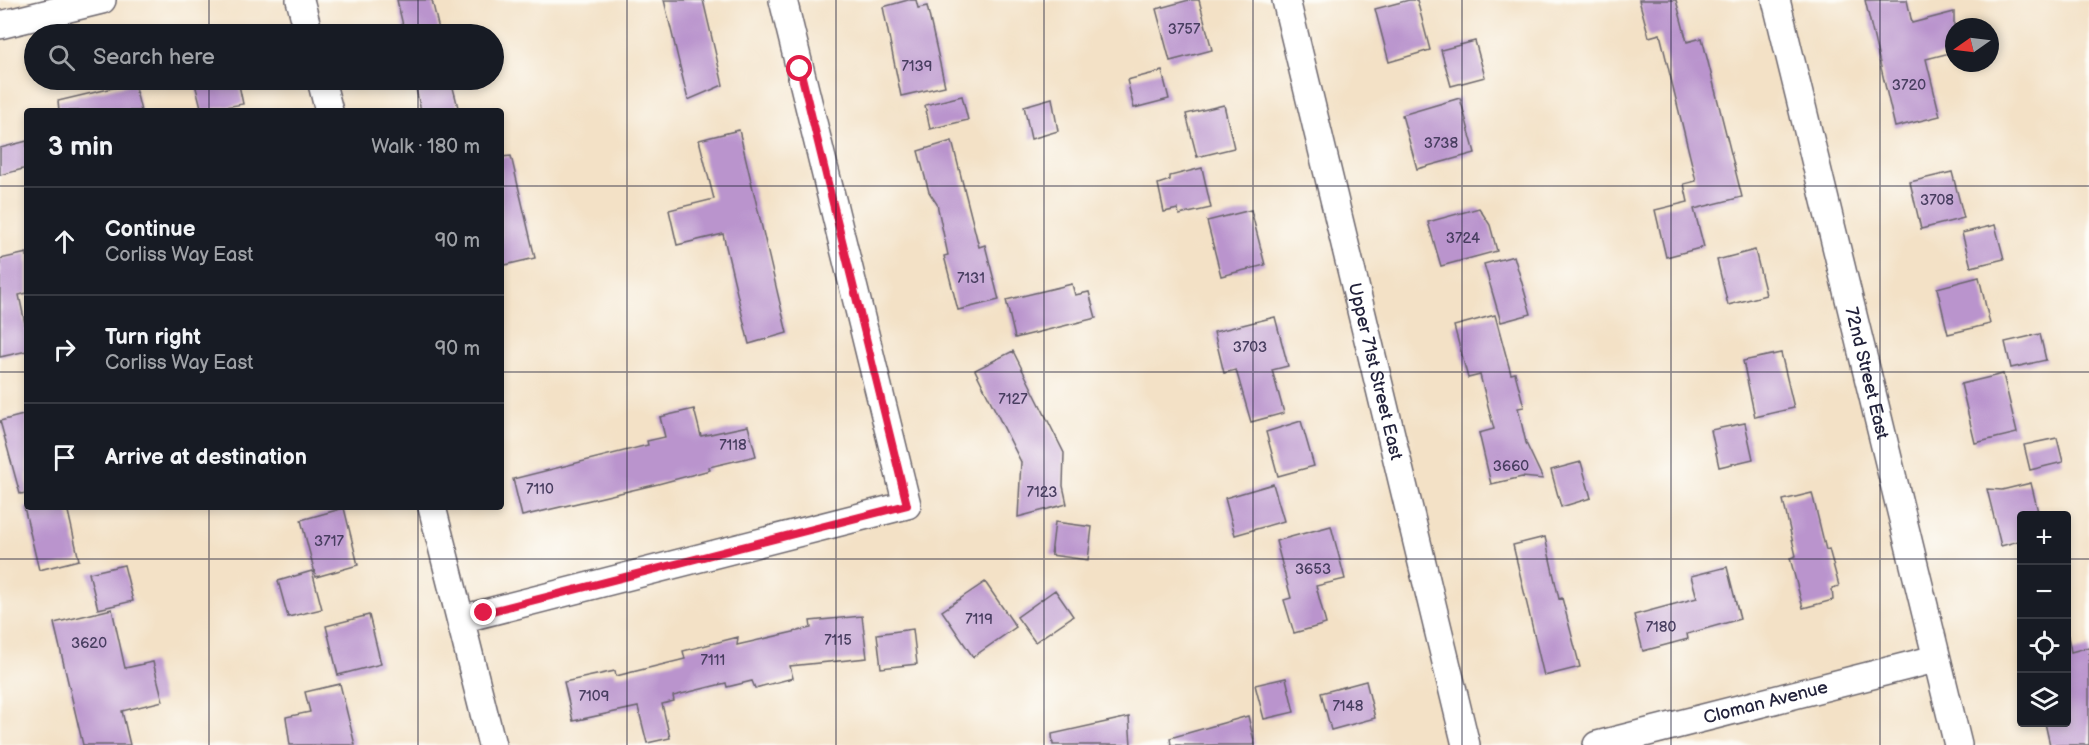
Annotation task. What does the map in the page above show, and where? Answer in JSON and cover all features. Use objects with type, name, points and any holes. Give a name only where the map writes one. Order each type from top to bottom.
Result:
[{"type":"street","points":[[0,25],[102,0]]},
{"type":"street","points":[[300,0],[306,24]]},
{"type":"street","points":[[461,619],[907,505],[783,0]]},
{"type":"street","name":"Upper 71st Street East","points":[[1286,0],[1466,745]]},
{"type":"street","name":"72nd Street East","points":[[1776,0],[1935,659],[1958,745]]},
{"type":"street","points":[[324,90],[328,108]]},
{"type":"street","points":[[433,510],[492,745]]},
{"type":"street","name":"Cloman Avenue","points":[[1597,745],[1935,659]]},
{"type":"building","points":[[397,0],[432,0],[438,24],[403,24]]},
{"type":"building","points":[[664,0],[703,0],[723,85],[688,100]]},
{"type":"building","points":[[916,0],[918,8],[927,6],[945,86],[901,96],[883,7]]},
{"type":"building","points":[[1189,0],[1199,0],[1212,50],[1170,61],[1156,9]]},
{"type":"building","points":[[1417,0],[1430,50],[1389,62],[1375,9]]},
{"type":"building","points":[[1639,0],[1676,0],[1687,42],[1702,38],[1742,197],[1694,209],[1704,247],[1666,257],[1655,210],[1688,202],[1684,184],[1696,181],[1660,34],[1649,37]]},
{"type":"building","points":[[1865,0],[1907,0],[1912,23],[1954,12],[1954,18],[1945,18],[1945,54],[1926,59],[1940,116],[1895,127]]},
{"type":"building","points":[[1475,41],[1485,77],[1451,86],[1441,50]]},
{"type":"building","points":[[1162,71],[1169,99],[1134,108],[1127,80]]},
{"type":"building","points":[[104,90],[136,90],[140,108],[59,108],[58,101]]},
{"type":"building","points":[[197,90],[240,90],[243,104],[201,108]]},
{"type":"building","points":[[416,90],[454,90],[458,108],[420,108]]},
{"type":"building","points":[[962,96],[968,120],[930,129],[925,105]]},
{"type":"building","points":[[1052,98],[1058,131],[1031,139],[1024,106]]},
{"type":"building","points":[[1460,98],[1475,153],[1417,169],[1402,115]]},
{"type":"building","points":[[1224,105],[1234,148],[1197,157],[1186,114]]},
{"type":"building","points":[[739,130],[787,333],[749,344],[723,234],[677,245],[669,210],[714,199],[699,140]]},
{"type":"building","points":[[952,141],[979,247],[985,245],[999,300],[958,310],[944,256],[948,255],[937,204],[929,192],[918,151]]},
{"type":"building","points":[[24,142],[24,169],[0,175],[0,148]]},
{"type":"building","points":[[511,156],[535,258],[505,265],[504,262],[504,157]]},
{"type":"building","points":[[1202,168],[1211,208],[1179,215],[1178,209],[1164,212],[1158,184],[1170,180],[1170,176]]},
{"type":"building","points":[[1952,172],[1964,218],[1921,229],[1910,182]]},
{"type":"building","points":[[1479,208],[1490,225],[1497,251],[1441,266],[1428,222]]},
{"type":"building","points":[[1251,210],[1265,265],[1221,276],[1207,221]]},
{"type":"building","points":[[1995,225],[2004,259],[1971,267],[1962,233]]},
{"type":"building","points":[[1755,250],[1766,295],[1728,305],[1717,260]]},
{"type":"building","points":[[24,254],[24,294],[19,295],[24,319],[24,352],[0,357],[0,259]]},
{"type":"building","points":[[1514,256],[1531,314],[1501,322],[1484,264]]},
{"type":"building","points":[[1979,277],[1990,324],[1948,334],[1937,288]]},
{"type":"building","points":[[1072,284],[1075,295],[1089,292],[1096,318],[1015,338],[1006,300]]},
{"type":"building","points":[[1495,315],[1511,374],[1515,373],[1524,407],[1518,408],[1526,443],[1543,479],[1522,477],[1491,484],[1479,433],[1494,429],[1480,375],[1468,378],[1454,326]]},
{"type":"building","points":[[1275,317],[1288,366],[1272,370],[1284,413],[1251,422],[1236,370],[1224,373],[1214,332]]},
{"type":"building","points":[[2040,334],[2046,360],[2011,368],[2005,342]]},
{"type":"building","points":[[1013,351],[1064,453],[1063,486],[1067,504],[1018,517],[1021,462],[975,370]]},
{"type":"building","points":[[1781,353],[1794,408],[1755,417],[1743,361]]},
{"type":"building","points":[[2003,374],[2017,433],[1975,443],[1961,384]]},
{"type":"building","points":[[694,409],[701,436],[748,426],[756,456],[709,467],[710,470],[658,484],[522,516],[513,479],[648,445],[647,441],[665,437],[660,417]]},
{"type":"building","points":[[24,415],[24,493],[20,494],[0,421]]},
{"type":"building","points":[[1301,421],[1314,466],[1278,476],[1266,432]]},
{"type":"building","points":[[1745,423],[1753,459],[1719,467],[1711,430]]},
{"type":"building","points":[[2057,438],[2063,462],[2030,470],[2024,445]]},
{"type":"building","points":[[1581,462],[1591,498],[1561,507],[1551,470]]},
{"type":"building","points":[[2031,483],[2038,511],[2017,511],[2017,541],[2001,546],[1987,489],[2002,490]]},
{"type":"building","points":[[1273,484],[1284,521],[1235,535],[1225,498]]},
{"type":"building","points":[[1812,493],[1826,550],[1829,549],[1839,586],[1832,588],[1833,600],[1803,608],[1790,558],[1796,556],[1783,500]]},
{"type":"building","points":[[25,510],[68,510],[79,560],[39,570]]},
{"type":"building","points":[[344,510],[358,565],[316,577],[301,520]]},
{"type":"building","points":[[1055,522],[1092,527],[1088,560],[1051,555]]},
{"type":"building","points":[[1331,526],[1345,579],[1316,586],[1326,624],[1294,633],[1284,600],[1291,598],[1276,541]]},
{"type":"building","points":[[1545,537],[1559,599],[1562,598],[1580,667],[1544,676],[1513,545]]},
{"type":"building","points":[[124,565],[133,601],[98,609],[89,573]]},
{"type":"building","points":[[1727,567],[1740,619],[1687,634],[1688,639],[1643,651],[1634,615],[1697,598],[1691,576]]},
{"type":"building","points":[[312,571],[322,609],[288,617],[278,581]]},
{"type":"building","points":[[985,582],[1016,627],[973,657],[942,611]]},
{"type":"building","points":[[1055,590],[1073,616],[1035,642],[1017,617]]},
{"type":"building","points":[[112,609],[125,668],[153,662],[163,701],[122,711],[130,745],[83,745],[54,623]]},
{"type":"building","points":[[369,615],[381,664],[338,675],[326,626]]},
{"type":"building","points":[[862,616],[867,658],[790,666],[793,678],[755,688],[752,681],[727,687],[726,683],[673,696],[674,701],[662,704],[670,738],[647,743],[638,707],[573,721],[564,682],[615,671],[616,676],[685,659],[683,651],[738,637],[737,645],[811,628],[810,621]]},
{"type":"building","points":[[913,629],[917,664],[881,668],[877,634]]},
{"type":"building","points":[[2089,647],[2089,745],[2050,745],[2046,727],[2071,727],[2071,652]]},
{"type":"building","points":[[1286,678],[1294,712],[1264,719],[1255,685]]},
{"type":"building","points":[[1366,681],[1375,718],[1331,730],[1321,693]]},
{"type":"building","points":[[340,684],[355,745],[290,745],[286,717],[310,712],[305,692]]},
{"type":"building","points":[[1248,716],[1255,745],[1171,745],[1170,738]]},
{"type":"building","points":[[1129,717],[1131,745],[1053,745],[1052,734]]},
{"type":"route","points":[[484,613],[907,505],[800,69]]}]
